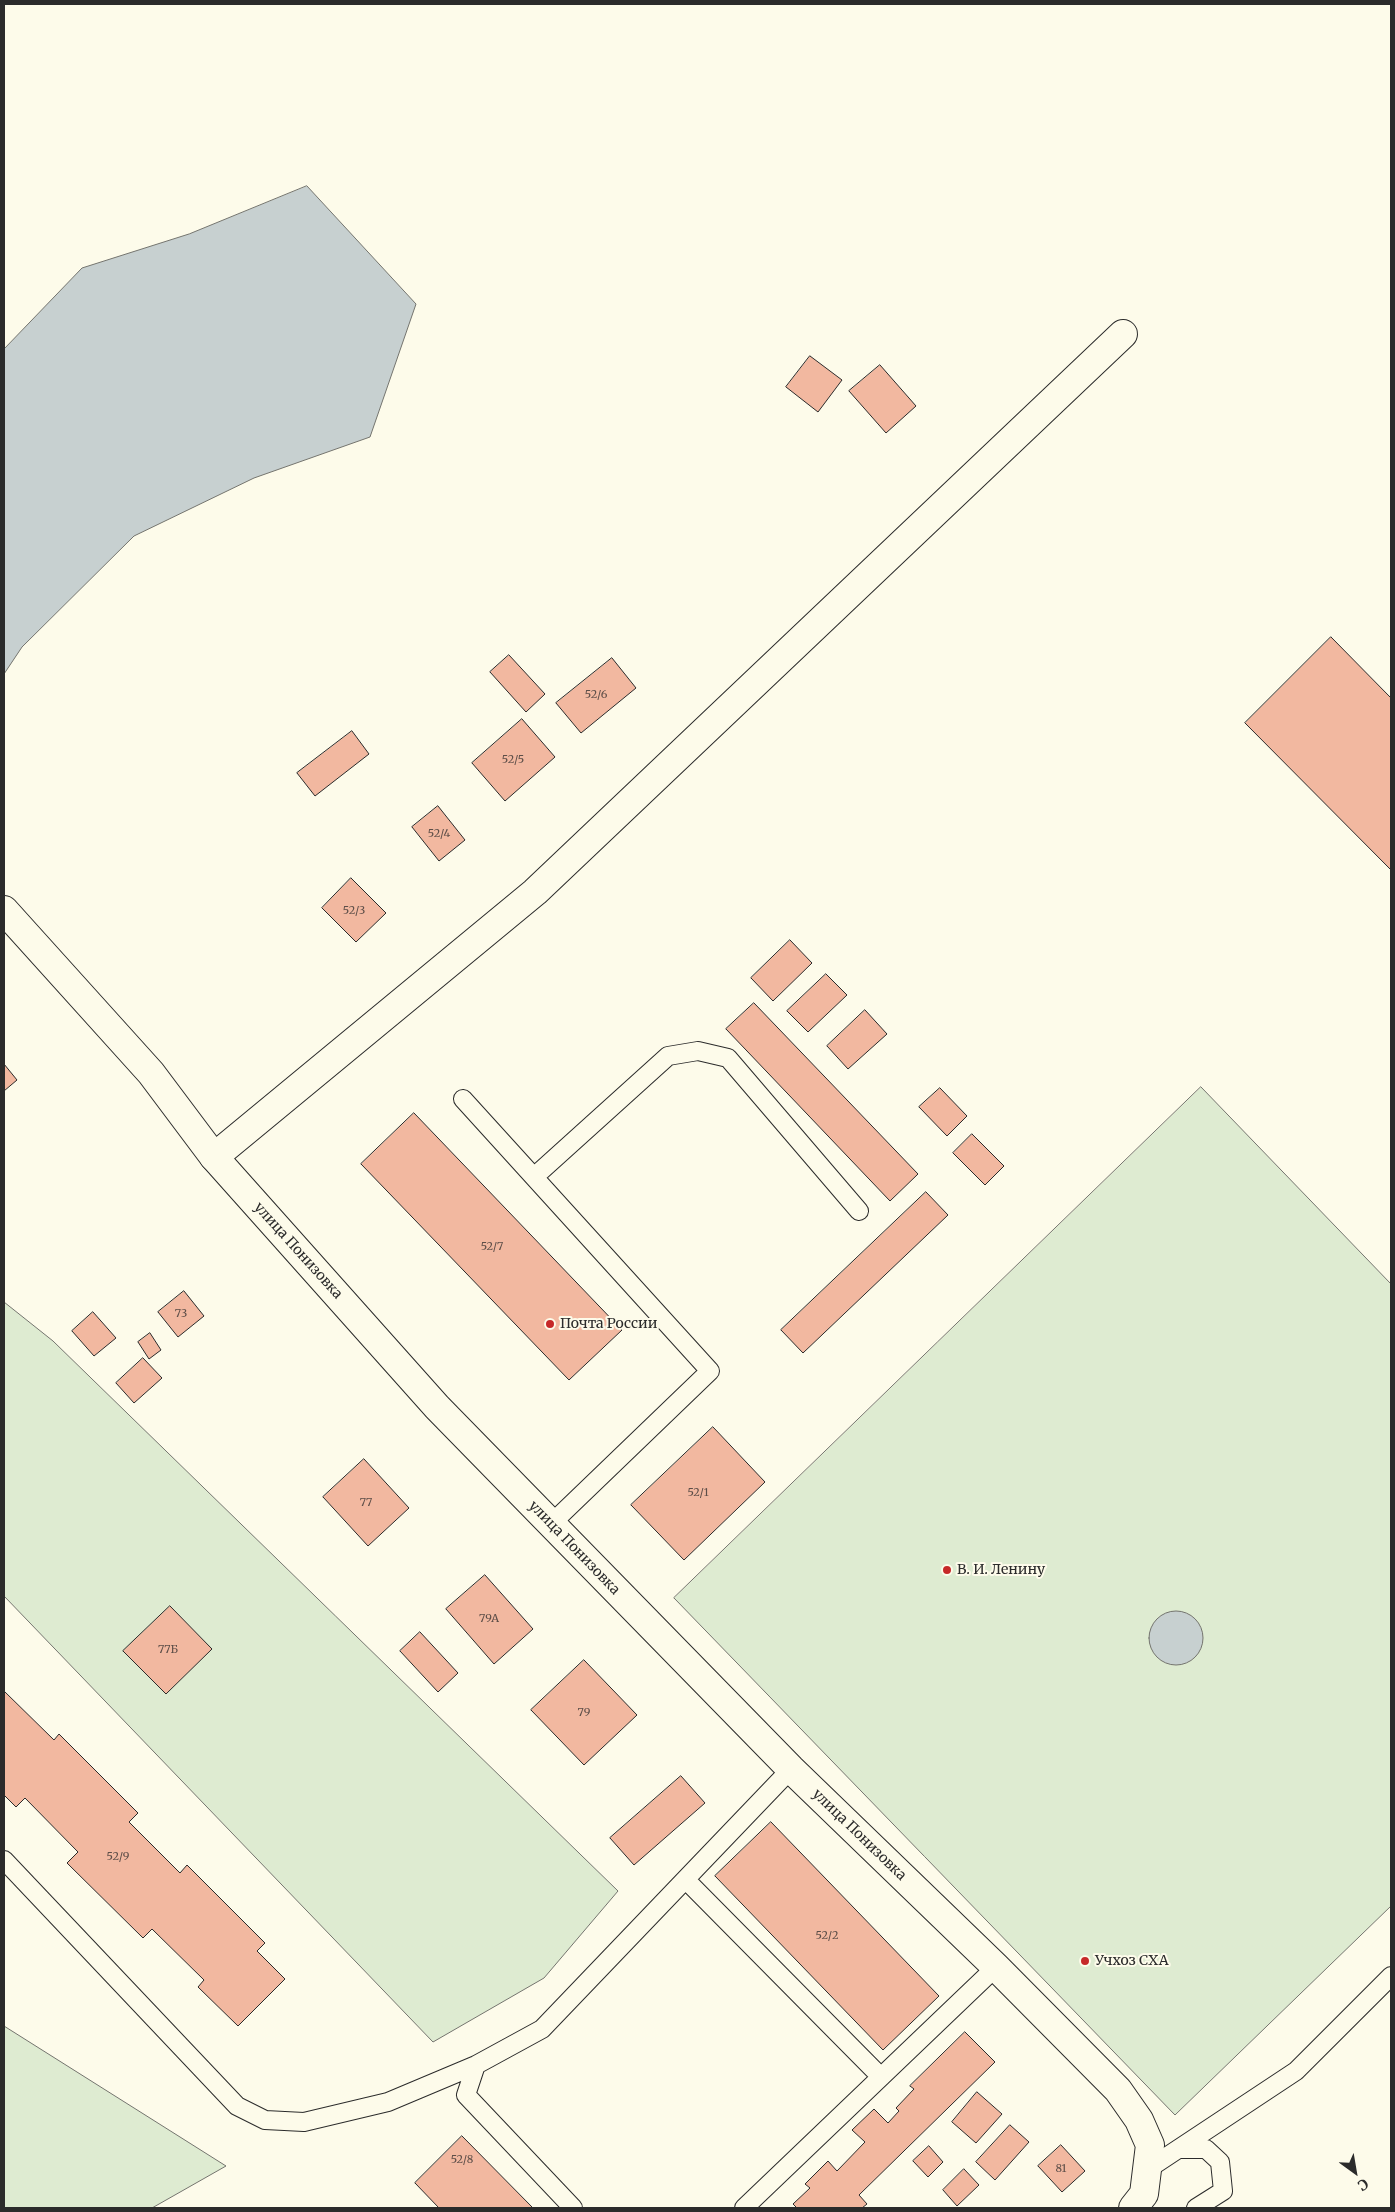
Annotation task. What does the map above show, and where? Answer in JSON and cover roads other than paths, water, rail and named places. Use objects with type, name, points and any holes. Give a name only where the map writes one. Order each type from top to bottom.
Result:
[{"type":"main road","points":[[214,1157],[535,892],[1123,334]]},
{"type":"main road","name":"улица Понизовка","points":[[4,910],[151,1073],[214,1157],[437,1407],[791,1769],[996,1967],[1118,2090],[1139,2120],[1150,2144],[1144,2194],[1133,2208]]},
{"type":"lane","points":[[534,1177],[668,1056],[698,1051],[728,1058],[859,1211]]},
{"type":"lane","points":[[463,1099],[710,1371],[551,1524]]},
{"type":"lane","points":[[4,1860],[237,2106],[265,2120],[304,2122],[388,2102],[476,2065],[542,2029],[791,1769]]},
{"type":"lane","points":[[686,1880],[881,2077]]},
{"type":"lane","points":[[744,2208],[996,1967]]},
{"type":"lane","points":[[1148,2169],[1296,2071],[1391,1976]]},
{"type":"lane","points":[[476,2065],[466,2095],[573,2208]]},
{"type":"lane","points":[[1178,2149],[1206,2149],[1220,2162],[1223,2191],[1196,2208]]},
{"type":"place","name":"Почта России","points":[[550,1324]]},
{"type":"place","name":"В. И. Ленину","points":[[947,1570]]},
{"type":"place","name":"Учхоз СХА","points":[[1085,1961]]}]
